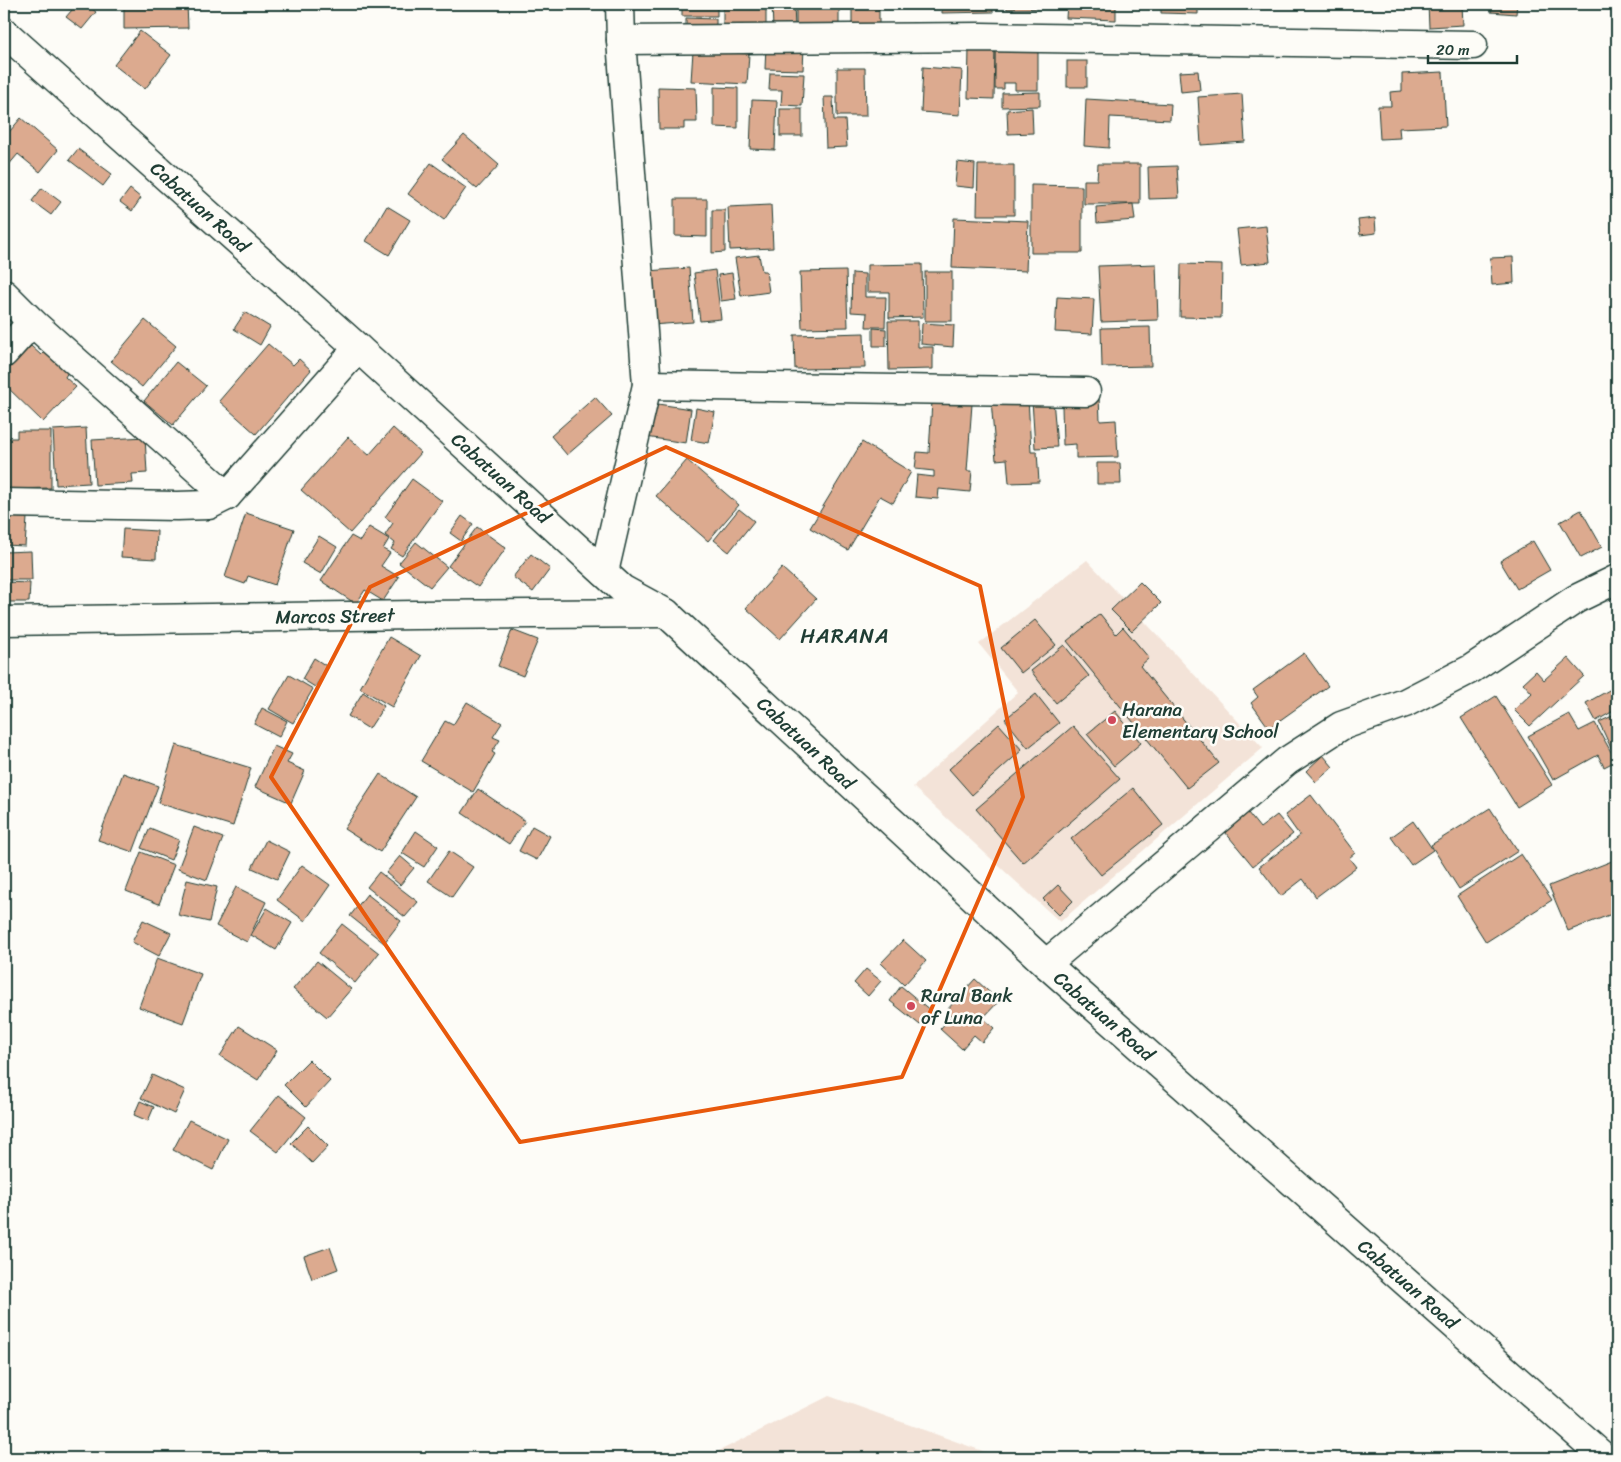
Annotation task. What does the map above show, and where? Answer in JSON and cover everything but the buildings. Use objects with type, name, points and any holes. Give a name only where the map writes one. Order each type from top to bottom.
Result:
[{"type":"main road","points":[[604,572],[647,385],[621,40],[620,4]]},
{"type":"main road","name":"Cabatuan Road","points":[[4,32],[358,348],[622,589],[666,613],[1046,964],[1605,1458]]},
{"type":"main road","points":[[621,40],[981,37],[1473,45]]},
{"type":"main road","points":[[4,294],[32,322],[227,496]]},
{"type":"main road","points":[[4,353],[32,322]]},
{"type":"main road","points":[[4,503],[209,505],[227,496],[358,348]]},
{"type":"main road","points":[[647,385],[1086,392]]},
{"type":"main road","points":[[1046,964],[1287,761],[1341,726],[1405,703],[1471,669],[1576,599],[1617,579]]},
{"type":"main road","name":"Marcos Street","points":[[4,621],[666,613]]},
{"type":"highlighted area","points":[[666,447],[980,586],[1023,797],[902,1077],[520,1142],[271,777],[370,587]]},
{"type":"shaded area","name":"Harana Elementary School","points":[[1087,560],[1263,748],[1060,922],[913,787],[1018,692],[979,644]]},
{"type":"shaded area","points":[[829,1396],[1002,1458],[705,1458]]},
{"type":"place","name":"Harana Elementary School","points":[[1112,720]]},
{"type":"place","name":"Rural Bank of Luna","points":[[911,1006]]},
{"type":"district","name":"HARANA","points":[[845,636]]}]
